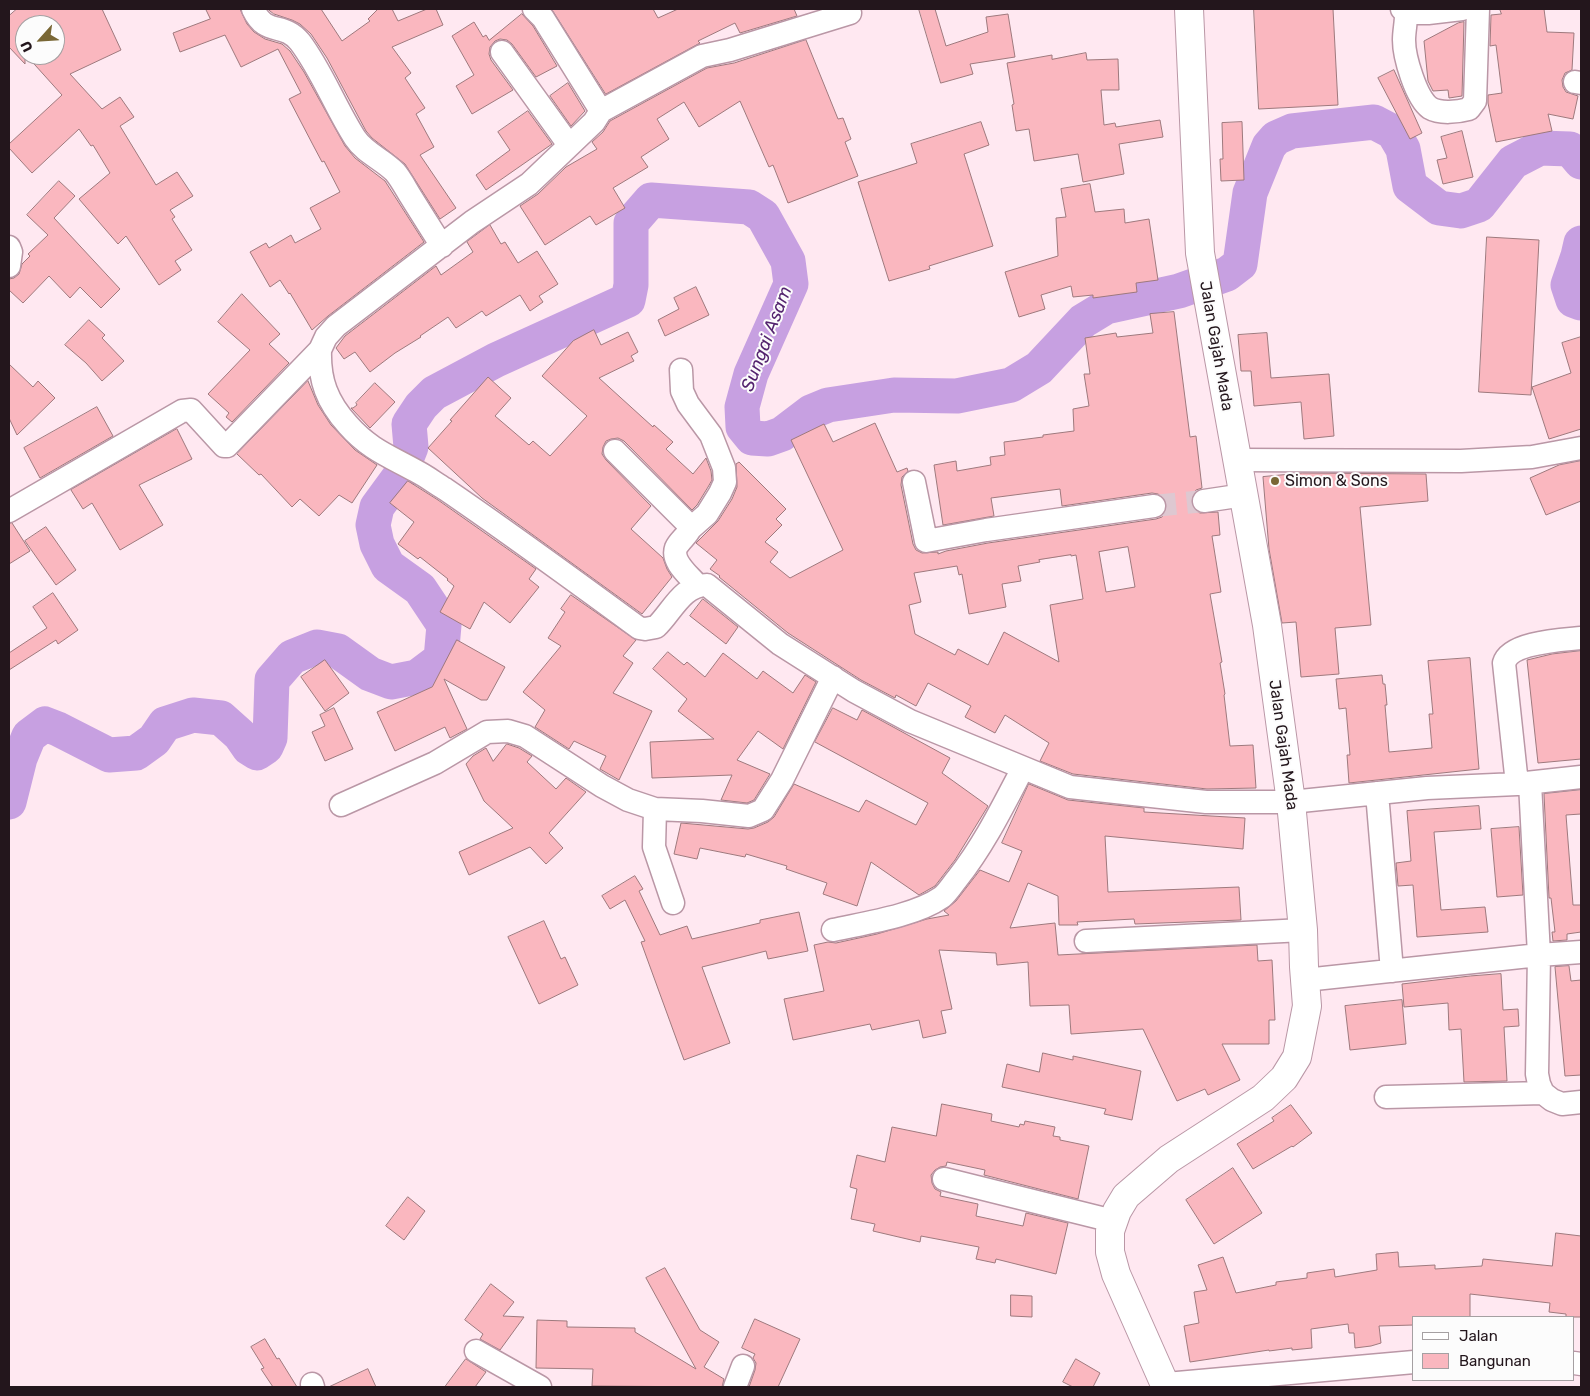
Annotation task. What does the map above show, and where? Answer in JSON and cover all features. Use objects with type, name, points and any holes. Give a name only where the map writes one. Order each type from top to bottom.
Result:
[{"type":"main road","name":"Jalan Gajah Mada","points":[[1166,1386],[1116,1274],[1110,1252],[1110,1231],[1113,1221],[1126,1196],[1169,1159],[1263,1098],[1284,1078],[1297,1057],[1307,1006],[1303,930],[1291,802],[1267,625],[1200,252],[1188,9]]},
{"type":"street","points":[[253,9],[260,21],[267,26],[274,29],[283,29],[291,33],[299,41],[311,58],[354,137],[369,154],[384,161],[396,173],[442,246]]},
{"type":"street","points":[[534,9],[543,18],[600,111]]},
{"type":"street","points":[[1462,9],[1428,13],[1405,10],[1404,42],[1407,61],[1424,102],[1435,110],[1469,109],[1475,102],[1478,9]]},
{"type":"street","points":[[9,511],[182,411],[191,410],[224,446],[227,446],[320,350],[326,337],[336,326],[472,222],[529,184],[594,122],[600,111],[702,56],[730,50],[851,10]]},
{"type":"street","points":[[502,52],[569,145]]},
{"type":"street","points":[[9,247],[11,252],[9,266]]},
{"type":"street","points":[[320,350],[320,370],[327,395],[333,407],[362,440],[385,456],[418,472],[554,566],[639,628],[656,627],[677,601],[698,585],[707,585],[780,644],[833,678],[910,721],[1070,787],[1206,802],[1291,802],[1426,788],[1524,784],[1581,777]]},
{"type":"street","points":[[681,370],[682,391],[688,404],[712,435],[724,468],[725,482],[720,493],[707,514],[690,529],[676,548],[678,563],[698,585]]},
{"type":"street","points":[[1238,460],[1461,461],[1532,457],[1581,448]]},
{"type":"street","points":[[615,451],[687,523],[690,529]]},
{"type":"street","points":[[914,482],[926,542],[986,530],[1154,506]]},
{"type":"street","points":[[1204,501],[1244,496]]},
{"type":"street","points":[[1581,638],[1527,646],[1514,651],[1505,658],[1504,662],[1524,784],[1539,955],[1537,1074],[1543,1093],[1552,1100],[1562,1104],[1581,1102]]},
{"type":"street","points":[[341,805],[435,763],[487,732],[508,731],[525,736],[594,781],[628,800],[655,809],[749,816],[763,810],[794,757],[833,678]]},
{"type":"street","points":[[833,930],[909,911],[930,904],[944,895],[967,867],[989,833],[1023,768]]},
{"type":"street","points":[[1377,793],[1392,971]]},
{"type":"street","points":[[655,809],[654,847],[673,903]]},
{"type":"street","points":[[1086,941],[1303,930]]},
{"type":"street","points":[[1305,980],[1581,952]]},
{"type":"street","points":[[1386,1097],[1543,1093]]},
{"type":"street","points":[[944,1179],[1113,1221]]},
{"type":"street","points":[[476,1351],[540,1387]]},
{"type":"street","points":[[1166,1386],[1412,1362]]},
{"type":"street","points":[[735,1387],[743,1366]]},
{"type":"building","points":[[17,9],[102,9],[121,50],[70,74],[102,109],[120,97],[134,117],[120,126],[156,185],[177,172],[193,196],[170,210],[175,217],[172,219],[192,250],[175,261],[181,270],[159,285],[126,236],[118,244],[79,199],[110,173],[93,145],[91,146],[79,129],[32,173],[9,148],[9,144],[62,95],[35,65],[65,65],[65,15],[15,15],[15,53],[9,47],[9,16]]},
{"type":"building","points":[[206,9],[240,9],[247,24],[254,32],[265,39],[282,44],[290,51],[304,72],[345,146],[355,158],[385,181],[424,242],[312,330],[280,280],[270,287],[250,252],[266,243],[269,248],[291,235],[295,243],[321,229],[310,208],[340,192],[289,99],[301,93],[278,49],[241,67],[225,35],[180,52],[173,33],[210,19]]},
{"type":"building","points":[[268,9],[321,9],[342,41],[370,21],[368,19],[378,9],[392,9],[398,21],[427,9],[436,9],[443,25],[392,47],[411,73],[405,78],[425,108],[416,114],[434,147],[420,155],[456,208],[440,219],[405,164],[366,131],[327,58],[311,34],[300,24],[274,14]]},
{"type":"building","points":[[552,9],[653,9],[658,18],[678,9],[794,9],[797,16],[740,33],[735,23],[698,41],[700,43],[606,94]]},
{"type":"building","points":[[919,9],[935,9],[946,46],[988,32],[986,17],[1008,14],[1015,57],[970,64],[973,74],[941,83]]},
{"type":"building","points":[[1254,9],[1333,9],[1338,105],[1259,109]]},
{"type":"building","points":[[1500,9],[1544,9],[1547,32],[1574,33],[1572,70],[1565,73],[1562,80],[1566,92],[1578,96],[1573,119],[1548,114],[1552,131],[1496,142],[1488,95],[1502,93],[1496,45],[1490,46],[1491,15],[1501,14]]},
{"type":"building","points":[[522,14],[533,26],[557,66],[536,77],[512,44],[507,40],[500,39],[495,41],[490,47],[489,54],[491,60],[513,90],[472,114],[456,86],[474,75],[452,36],[474,22],[483,37],[486,35],[489,40]]},
{"type":"building","points":[[1464,22],[1462,96],[1449,98],[1448,90],[1433,91],[1428,81],[1424,41],[1458,23]]},
{"type":"building","points":[[806,40],[838,119],[843,118],[851,139],[845,142],[858,176],[788,203],[773,165],[769,167],[740,101],[699,127],[684,102],[657,119],[669,139],[641,157],[648,167],[613,188],[625,208],[596,225],[590,216],[545,245],[520,206],[538,194],[566,167],[597,149],[592,142],[603,132],[610,121],[707,68],[734,63]]},
{"type":"building","points":[[1086,53],[1087,60],[1118,59],[1119,90],[1101,90],[1104,125],[1115,123],[1116,127],[1160,120],[1163,137],[1119,144],[1124,174],[1083,182],[1078,154],[1034,161],[1029,129],[1016,131],[1012,105],[1014,104],[1007,63],[1052,55],[1052,59]]},
{"type":"building","points":[[1394,70],[1422,133],[1410,139],[1378,78]]},
{"type":"building","points":[[568,83],[585,111],[571,126],[550,96]]},
{"type":"building","points":[[528,111],[552,144],[486,190],[476,175],[510,150],[498,132]]},
{"type":"building","points":[[981,122],[989,145],[964,154],[993,246],[929,266],[930,269],[889,281],[858,182],[917,163],[911,144]]},
{"type":"building","points":[[1242,122],[1244,180],[1221,181],[1220,159],[1223,159],[1222,123]]},
{"type":"building","points":[[1462,131],[1473,177],[1443,184],[1437,160],[1447,158],[1441,137]]},
{"type":"building","points":[[59,181],[75,196],[54,218],[120,289],[101,308],[80,287],[70,298],[49,276],[23,303],[9,290],[9,279],[19,274],[22,264],[30,256],[28,254],[48,235],[27,215]]},
{"type":"building","points":[[1090,184],[1095,212],[1124,209],[1125,223],[1149,219],[1158,280],[1136,283],[1137,292],[1093,298],[1093,295],[1073,297],[1071,286],[1041,295],[1045,309],[1019,317],[1005,272],[1058,256],[1056,218],[1066,217],[1061,189]]},
{"type":"building","points":[[490,225],[501,244],[505,242],[518,263],[537,251],[558,284],[539,296],[543,302],[530,311],[520,295],[486,316],[482,311],[456,328],[448,317],[370,372],[355,352],[344,359],[336,348],[345,336],[436,266],[441,275],[473,252],[467,242]]},
{"type":"building","points":[[1487,237],[1539,240],[1531,395],[1479,392]]},
{"type":"building","points":[[696,287],[709,315],[665,336],[658,320],[679,309],[674,298]]},
{"type":"building","points":[[242,294],[280,334],[269,344],[289,363],[232,422],[226,417],[229,413],[208,394],[250,350],[218,322]]},
{"type":"building","points":[[1174,312],[1190,437],[1196,436],[1202,488],[1196,490],[1192,496],[1191,503],[1194,510],[1200,513],[1218,512],[1220,535],[1212,536],[1221,592],[1210,594],[1222,662],[1220,663],[1230,746],[1253,745],[1256,788],[1207,789],[1073,774],[1040,761],[1049,743],[1005,715],[995,733],[965,717],[971,706],[928,683],[916,706],[896,695],[895,698],[861,680],[788,633],[710,569],[717,560],[696,543],[718,521],[732,499],[737,487],[736,464],[739,462],[786,509],[776,519],[782,525],[765,542],[778,552],[770,562],[790,578],[843,550],[791,440],[824,424],[833,442],[875,423],[897,472],[907,468],[908,471],[902,477],[901,485],[913,544],[916,550],[922,553],[938,552],[938,554],[988,543],[1162,517],[1167,504],[1164,498],[1158,494],[1152,493],[1062,506],[1060,489],[991,498],[994,516],[943,525],[934,465],[956,461],[957,471],[991,465],[990,457],[1005,455],[1004,442],[1074,431],[1073,409],[1089,406],[1084,374],[1090,374],[1085,338],[1116,333],[1117,337],[1153,333],[1150,314]],"holes":[[[1128,547],[1135,587],[1106,592],[1099,552]],[[1076,555],[1083,599],[1050,605],[1059,662],[1004,632],[988,665],[958,649],[955,655],[915,634],[909,605],[921,602],[914,573],[957,566],[959,575],[962,574],[969,614],[1006,607],[1002,584],[1021,581],[1018,566],[1040,562],[1039,560]]]},
{"type":"building","points":[[89,320],[105,335],[102,338],[124,361],[102,381],[86,363],[65,345]]},
{"type":"building","points":[[594,330],[601,345],[628,332],[638,352],[631,356],[634,361],[599,378],[653,427],[654,425],[673,442],[666,449],[693,474],[706,458],[711,471],[712,480],[692,510],[624,441],[618,438],[611,439],[606,441],[603,447],[602,454],[606,460],[651,506],[631,529],[663,558],[672,577],[642,614],[482,498],[428,448],[488,377],[511,398],[495,416],[529,445],[533,441],[550,456],[587,416],[542,376],[573,341]]},
{"type":"building","points":[[1267,333],[1271,378],[1329,374],[1334,436],[1304,439],[1301,402],[1254,406],[1251,371],[1241,371],[1238,335]]},
{"type":"building","points":[[1581,337],[1581,429],[1549,439],[1532,387],[1571,373],[1562,343]]},
{"type":"building","points":[[9,364],[33,387],[38,381],[55,398],[17,435],[9,418]]},
{"type":"building","points":[[308,381],[318,405],[331,425],[355,450],[377,465],[352,503],[339,495],[319,516],[300,499],[292,507],[261,474],[259,475],[237,454]]},
{"type":"building","points":[[375,383],[395,402],[370,428],[351,408],[357,405],[356,403]]},
{"type":"building","points":[[97,407],[113,436],[40,478],[24,448]]},
{"type":"building","points":[[177,429],[192,459],[139,485],[163,525],[120,550],[92,503],[83,509],[71,490]]},
{"type":"building","points":[[1581,461],[1581,501],[1546,515],[1530,478],[1559,465]]},
{"type":"building","points":[[1303,473],[1426,474],[1428,501],[1360,507],[1371,625],[1335,628],[1339,674],[1301,677],[1296,622],[1282,623],[1269,549],[1263,477]]},
{"type":"building","points":[[408,481],[536,569],[529,579],[539,587],[510,623],[484,602],[470,629],[440,612],[454,586],[420,557],[418,559],[398,544],[414,522],[390,503]]},
{"type":"building","points":[[12,523],[30,551],[9,564],[9,524]]},
{"type":"building","points":[[46,527],[76,570],[56,585],[25,541]]},
{"type":"building","points":[[53,593],[78,630],[58,644],[56,640],[9,670],[9,653],[47,628],[33,607]]},
{"type":"building","points":[[571,595],[636,640],[623,656],[633,663],[613,693],[652,711],[619,780],[600,769],[606,756],[574,741],[569,749],[535,727],[545,710],[523,692],[561,646],[548,638],[565,612],[561,609]]},
{"type":"building","points":[[703,599],[738,627],[726,644],[690,616]]},
{"type":"building","points":[[457,640],[505,667],[487,700],[481,700],[444,679],[467,729],[450,738],[445,727],[395,751],[377,712],[432,687]]},
{"type":"building","points":[[1581,651],[1581,759],[1538,763],[1527,660],[1552,654]]},
{"type":"building","points":[[668,652],[684,665],[687,662],[705,677],[723,653],[757,679],[763,671],[793,693],[805,675],[816,682],[783,749],[758,731],[737,760],[770,774],[754,800],[747,803],[721,800],[732,775],[652,778],[650,742],[714,739],[678,711],[687,699],[653,669]]},
{"type":"building","points":[[1470,658],[1479,769],[1349,783],[1347,755],[1350,755],[1346,708],[1339,709],[1336,679],[1382,675],[1387,705],[1385,705],[1389,752],[1432,748],[1429,714],[1433,714],[1428,661]]},
{"type":"building","points":[[325,660],[349,693],[325,711],[301,677]]},
{"type":"building","points":[[334,708],[353,749],[325,761],[312,732],[325,726],[320,715]]},
{"type":"building","points":[[833,708],[857,720],[862,710],[950,758],[942,773],[988,806],[955,860],[935,886],[919,895],[871,862],[857,906],[823,894],[827,883],[786,869],[787,866],[746,854],[745,857],[700,848],[697,859],[674,854],[681,823],[754,828],[774,817],[794,784],[859,812],[866,800],[916,825],[928,803],[815,742]]},
{"type":"building","points":[[507,744],[519,748],[532,756],[527,762],[556,789],[566,778],[586,792],[549,833],[563,848],[546,864],[530,847],[469,875],[459,852],[513,828],[484,801],[466,764],[473,756],[486,748],[493,761]]},
{"type":"building","points":[[1029,784],[1068,800],[1144,808],[1144,812],[1245,818],[1243,849],[1105,836],[1108,892],[1239,887],[1241,920],[1135,924],[1134,919],[1077,922],[1078,925],[1059,925],[1058,896],[1028,883],[1010,928],[1055,923],[1058,955],[1257,945],[1258,961],[1272,960],[1275,1020],[1269,1020],[1269,1044],[1222,1044],[1240,1080],[1208,1095],[1205,1089],[1177,1101],[1143,1029],[1071,1034],[1069,1005],[1030,1006],[1028,962],[997,965],[996,953],[939,950],[952,1009],[941,1011],[946,1033],[923,1038],[919,1020],[872,1030],[870,1024],[793,1040],[784,999],[824,991],[814,945],[828,942],[836,943],[877,934],[927,919],[949,915],[944,911],[956,901],[980,870],[1009,882],[1022,851],[1002,843]]},
{"type":"building","points":[[1581,790],[1581,814],[1566,815],[1573,905],[1581,905],[1581,932],[1567,934],[1567,940],[1553,941],[1552,932],[1555,932],[1551,898],[1549,898],[1544,794]]},
{"type":"building","points":[[1479,806],[1481,829],[1434,832],[1441,910],[1485,907],[1488,932],[1417,937],[1413,885],[1398,886],[1396,863],[1411,861],[1407,811]]},
{"type":"building","points":[[1519,827],[1523,895],[1497,897],[1491,829]]},
{"type":"building","points":[[635,876],[643,889],[639,891],[660,935],[687,926],[692,939],[760,923],[760,920],[799,912],[808,951],[768,959],[766,951],[702,967],[730,1043],[684,1060],[641,942],[645,941],[625,900],[610,909],[602,896]]},
{"type":"building","points":[[544,921],[561,959],[565,957],[578,985],[539,1004],[508,937]]},
{"type":"building","points":[[1569,966],[1571,981],[1581,980],[1581,1075],[1565,1076],[1555,967]]},
{"type":"building","points":[[1501,974],[1503,1010],[1518,1009],[1519,1026],[1504,1027],[1507,1081],[1464,1082],[1461,1029],[1449,1030],[1448,1003],[1404,1007],[1402,984]]},
{"type":"building","points":[[1402,1000],[1406,1044],[1350,1050],[1345,1006]]},
{"type":"building","points":[[1043,1053],[1073,1060],[1073,1056],[1141,1071],[1132,1120],[1104,1114],[1106,1109],[1002,1087],[1007,1064],[1039,1072]]},
{"type":"building","points":[[942,1104],[992,1114],[991,1121],[1019,1127],[1020,1124],[1024,1125],[1025,1121],[1055,1127],[1053,1136],[1060,1137],[1060,1140],[1089,1146],[1078,1199],[984,1175],[985,1170],[947,1162],[946,1166],[935,1170],[931,1175],[935,1189],[941,1192],[940,1196],[978,1204],[976,1216],[1023,1226],[1026,1213],[1068,1223],[1056,1274],[996,1259],[995,1263],[976,1259],[979,1247],[921,1236],[920,1242],[873,1231],[875,1224],[851,1219],[857,1189],[850,1187],[857,1155],[885,1162],[892,1127],[936,1136]]},
{"type":"building","points":[[1291,1105],[1312,1133],[1293,1147],[1253,1169],[1237,1144],[1274,1121],[1272,1118]]},
{"type":"building","points":[[1233,1168],[1262,1213],[1214,1244],[1186,1200]]},
{"type":"building","points":[[408,1197],[425,1211],[404,1240],[386,1226]]},
{"type":"building","points":[[1556,1233],[1581,1236],[1581,1317],[1549,1312],[1550,1303],[1470,1294],[1470,1316],[1412,1316],[1412,1325],[1379,1326],[1381,1343],[1371,1346],[1355,1348],[1354,1333],[1349,1333],[1348,1324],[1311,1329],[1312,1348],[1269,1350],[1190,1362],[1184,1326],[1199,1323],[1194,1292],[1207,1290],[1198,1265],[1223,1257],[1236,1293],[1276,1285],[1276,1282],[1307,1278],[1307,1273],[1334,1269],[1335,1277],[1377,1270],[1376,1254],[1398,1252],[1399,1267],[1435,1265],[1435,1269],[1482,1266],[1483,1259],[1552,1266]]},
{"type":"building","points":[[665,1268],[700,1330],[719,1342],[704,1367],[724,1379],[722,1387],[592,1386],[593,1369],[536,1368],[537,1320],[567,1321],[567,1327],[635,1328],[635,1332],[696,1369],[646,1278]]},
{"type":"building","points":[[491,1284],[514,1302],[503,1316],[524,1317],[500,1350],[480,1339],[483,1334],[465,1320]]},
{"type":"building","points":[[1011,1295],[1032,1296],[1032,1317],[1011,1316]]},
{"type":"building","points":[[755,1319],[800,1339],[778,1387],[749,1387],[755,1370],[756,1363],[753,1358],[755,1354],[742,1348]]},
{"type":"building","points":[[265,1339],[297,1387],[273,1387],[261,1369],[264,1368],[251,1347]]},
{"type":"building","points":[[466,1359],[486,1372],[475,1387],[445,1387]]},
{"type":"building","points":[[1076,1359],[1100,1373],[1093,1387],[1073,1387],[1063,1382]]},
{"type":"building","points":[[368,1369],[376,1387],[329,1387]]},
{"type":"waterway","name":"Sungai Asam","points":[[9,802],[20,758],[29,736],[45,724],[109,755],[136,753],[154,740],[165,724],[193,715],[221,718],[240,735],[249,748],[257,753],[266,747],[270,738],[272,680],[292,657],[317,647],[338,651],[370,674],[391,682],[417,677],[441,659],[444,625],[420,589],[388,566],[377,544],[373,525],[377,507],[399,477],[411,447],[409,424],[421,406],[434,393],[496,360],[628,300],[631,285],[631,223],[651,200],[749,207],[763,216],[788,261],[791,284],[751,374],[742,407],[743,427],[752,438],[768,439],[782,434],[811,412],[828,405],[894,395],[957,396],[1011,385],[1039,368],[1083,321],[1106,307],[1179,291],[1227,274],[1240,264],[1250,193],[1269,146],[1276,138],[1292,131],[1374,122],[1393,132],[1403,149],[1410,186],[1439,208],[1461,211],[1479,205],[1513,162],[1540,148],[1570,149],[1581,162]]},
{"type":"waterway","name":"Sungai Asam","points":[[1581,243],[1568,285],[1573,300],[1581,303]]},
{"type":"tunnel","points":[[1154,506],[1204,501]]},
{"type":"place","name":"Simon & Sons","points":[[1275,481]]}]
